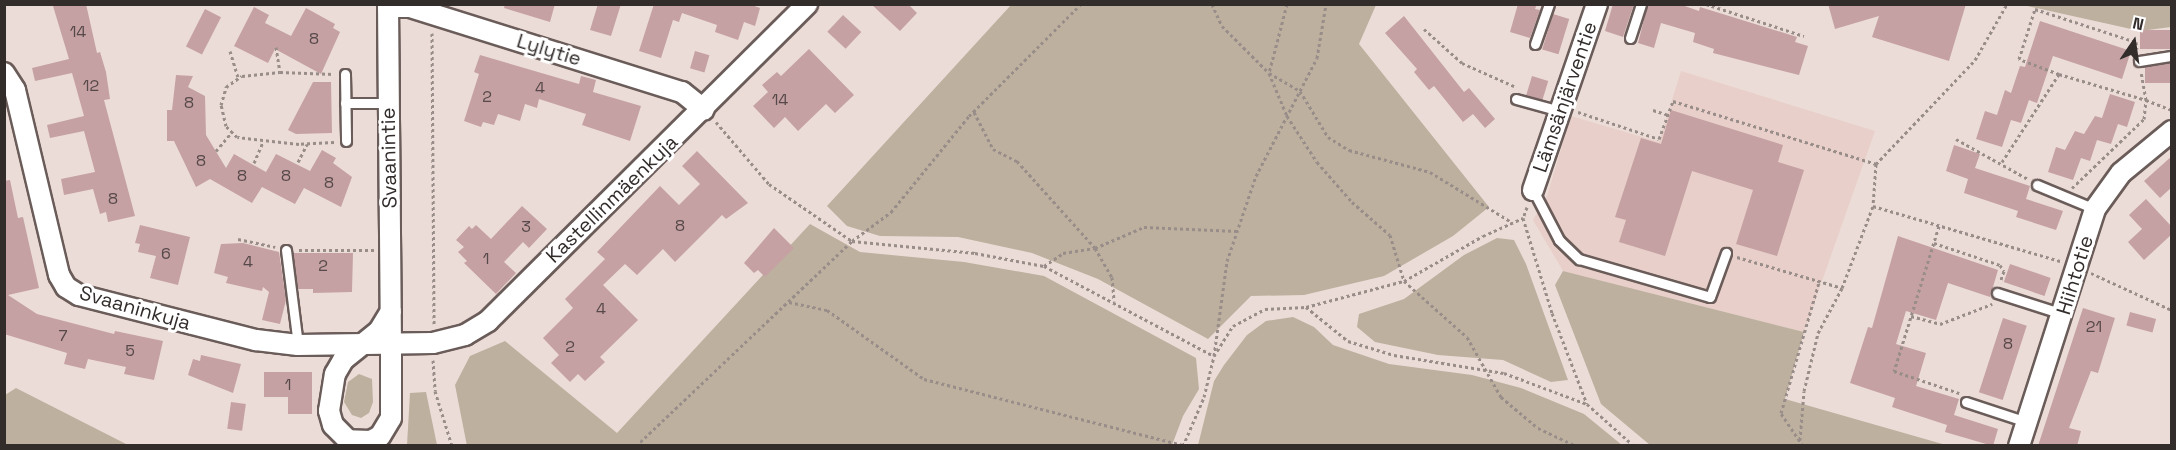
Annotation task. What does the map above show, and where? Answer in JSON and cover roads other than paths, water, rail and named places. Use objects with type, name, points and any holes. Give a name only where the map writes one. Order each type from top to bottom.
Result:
[{"type":"street","name":"Kastellinmäenkuja","points":[[392,344],[433,343],[465,335],[488,321],[704,110],[807,4]]},
{"type":"street","name":"Lämsänjärventie","points":[[1533,190],[1598,4]]},
{"type":"street","name":"Lylytie","points":[[388,6],[410,7],[682,92],[704,110]]},
{"type":"street","name":"Svaanintie","points":[[388,6],[392,344],[391,418],[380,436],[362,444],[339,434],[329,411],[335,374],[343,360],[379,331],[391,311]]},
{"type":"street","name":"Svaaninkuja","points":[[4,73],[15,90],[58,275],[66,287],[79,295],[256,340],[298,345],[392,344]]},
{"type":"street","name":"Hiihtotie","points":[[2019,446],[2030,423],[2095,209],[2121,173],[2172,131]]},
{"type":"lane","points":[[1535,44],[1549,4]]},
{"type":"lane","points":[[1630,38],[1641,4]]},
{"type":"lane","points":[[2139,61],[2172,56]]},
{"type":"lane","points":[[345,74],[346,141]]},
{"type":"lane","points":[[1516,99],[1561,109]]},
{"type":"lane","points":[[345,103],[389,103]]},
{"type":"lane","points":[[2037,185],[2095,209]]},
{"type":"lane","points":[[1533,190],[1559,240],[1579,259],[1710,297],[1726,253]]},
{"type":"lane","points":[[286,250],[298,345]]},
{"type":"lane","points":[[1997,292],[2063,314]]},
{"type":"lane","points":[[1966,402],[2030,423]]}]
